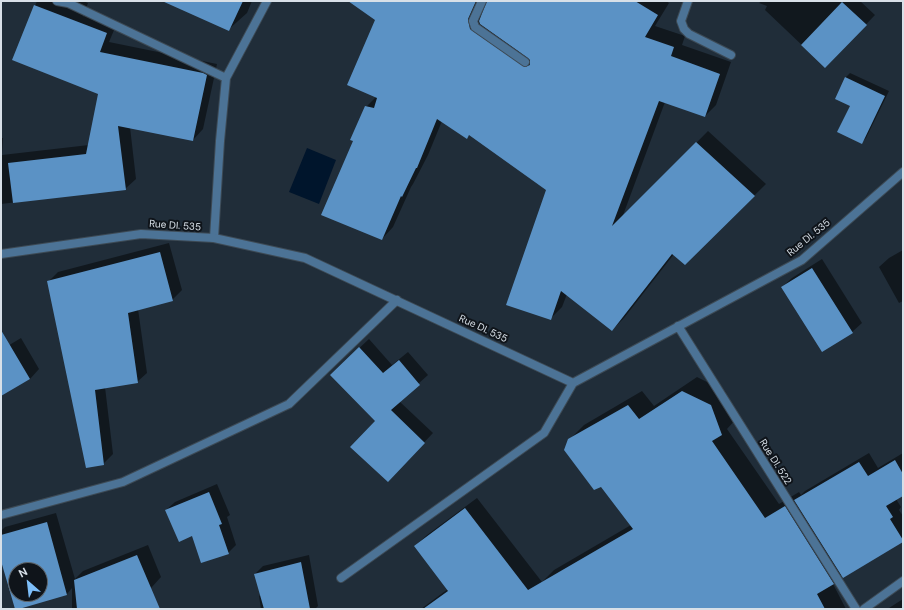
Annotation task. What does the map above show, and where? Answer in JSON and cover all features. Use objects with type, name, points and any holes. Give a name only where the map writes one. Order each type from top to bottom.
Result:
[{"type":"street","points":[[58,1],[68,3],[226,78]]},
{"type":"street","points":[[214,238],[220,141],[226,78],[266,1]]},
{"type":"street","points":[[482,1],[473,21],[475,27],[525,62]]},
{"type":"street","points":[[688,1],[681,21],[684,29],[689,34],[731,55]]},
{"type":"street","name":"Rue DI. 535","points":[[1,254],[141,234],[214,238],[306,258],[573,383],[802,260],[903,172]]},
{"type":"street","points":[[1,515],[123,482],[289,404],[397,300]]},
{"type":"street","name":"Rue DI. 522","points":[[678,326],[856,609]]},
{"type":"street","points":[[341,578],[544,433],[573,383]]},
{"type":"street","points":[[864,609],[903,581]]},
{"type":"water","points":[[307,148],[336,160],[319,204],[289,192]]},
{"type":"building","points":[[162,1],[243,1],[229,31]]},
{"type":"building","points":[[348,1],[476,1],[468,19],[470,29],[525,67],[530,65],[530,60],[528,58],[480,24],[479,21],[487,1],[635,1],[658,15],[645,37],[674,47],[671,56],[720,74],[705,117],[659,101],[612,226],[696,142],[755,196],[685,265],[672,254],[612,331],[561,291],[551,320],[506,305],[546,190],[469,135],[467,139],[437,119],[417,168],[402,197],[401,196],[382,240],[321,215],[353,141],[350,140],[365,106],[374,108],[377,98],[347,85],[375,20]]},
{"type":"building","points":[[842,2],[867,25],[825,68],[801,45]]},
{"type":"building","points":[[34,5],[107,33],[100,52],[207,75],[193,141],[118,126],[126,190],[13,203],[8,163],[86,154],[98,94],[12,60]]},
{"type":"building","points":[[845,77],[885,96],[862,144],[837,132],[850,106],[835,99]]},
{"type":"building","points":[[160,252],[173,301],[128,313],[138,383],[95,390],[104,465],[86,468],[47,281]]},
{"type":"building","points":[[812,268],[853,333],[822,352],[781,287]]},
{"type":"building","points":[[1,330],[30,379],[1,396]]},
{"type":"building","points":[[359,347],[383,373],[399,360],[420,385],[391,410],[425,443],[388,482],[350,447],[375,421],[330,375]]},
{"type":"building","points":[[682,391],[711,405],[722,435],[712,441],[765,518],[785,506],[834,584],[817,594],[825,609],[423,609],[448,591],[414,546],[465,508],[528,590],[633,529],[601,487],[594,490],[564,450],[568,439],[628,405],[639,419]]},
{"type":"building","points":[[895,460],[903,474],[903,496],[886,506],[893,517],[890,519],[903,542],[843,578],[794,500],[859,462],[868,476]]},
{"type":"building","points":[[209,492],[222,524],[219,525],[229,554],[201,563],[192,536],[179,542],[165,510]]},
{"type":"building","points":[[47,522],[67,595],[48,601],[48,562],[8,562],[8,585],[1,561],[1,535]]},
{"type":"building","points":[[137,555],[160,609],[77,609],[74,580]]},
{"type":"building","points":[[301,562],[310,609],[264,609],[254,574]]},
{"type":"building","points":[[13,602],[43,602],[19,609],[15,609]]}]
